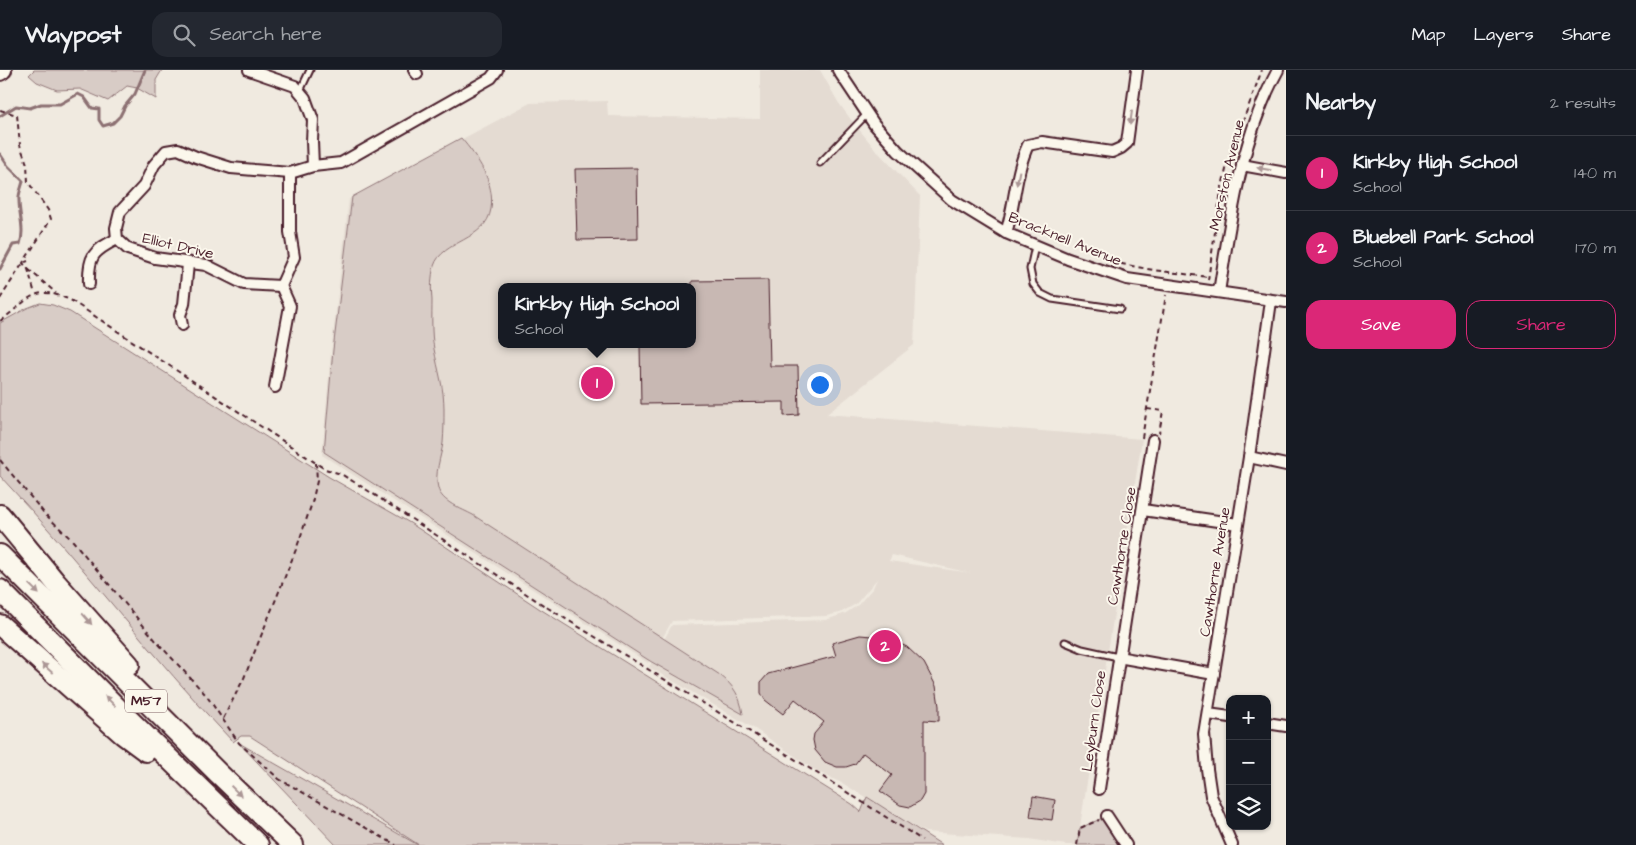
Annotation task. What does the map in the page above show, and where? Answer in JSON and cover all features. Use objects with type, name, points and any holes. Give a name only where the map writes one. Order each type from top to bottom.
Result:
[{"type":"highway","name":"M57","points":[[0,515],[105,640],[163,702],[218,773]]},
{"type":"highway","name":"M57","points":[[0,555],[218,773],[293,845]]},
{"type":"highway","name":"M57","points":[[0,590],[258,845]]},
{"type":"highway","name":"M57","points":[[0,625],[123,734],[208,797]]},
{"type":"street","points":[[248,70],[295,86],[300,91],[313,120],[314,166]]},
{"type":"street","points":[[89,284],[88,268],[93,256],[99,248],[117,239],[116,228],[120,212],[144,186],[154,165],[166,151],[178,150],[231,168],[290,173],[314,166],[341,162],[491,78],[497,70]]},
{"type":"street","name":"Bracknell Avenue","points":[[838,70],[867,114],[898,151],[952,200],[1006,233],[1068,260],[1127,279],[1286,302]]},
{"type":"street","points":[[1006,233],[1023,157],[1028,145],[1042,142],[1112,152],[1121,148],[1127,143],[1137,70]]},
{"type":"street","name":"Morston Avenue","points":[[1219,292],[1242,165],[1262,102],[1278,70]]},
{"type":"street","points":[[1242,165],[1286,173]]},
{"type":"street","points":[[274,387],[290,306],[281,286],[294,257],[290,232],[290,173]]},
{"type":"street","name":"Elliot Drive","points":[[117,239],[128,249],[155,258],[206,265],[244,284],[281,286]]},
{"type":"street","points":[[182,325],[180,314],[184,304],[188,264]]},
{"type":"street","name":"Cawthorne Avenue","points":[[1232,845],[1211,796],[1204,734],[1271,301]]},
{"type":"street","name":"Cawthorne Close","points":[[1118,658],[1153,440]]},
{"type":"street","points":[[1248,457],[1286,465]]},
{"type":"street","points":[[1143,510],[1238,524]]},
{"type":"street","points":[[1118,658],[1214,674]]},
{"type":"street","name":"Leyburn Close","points":[[1099,789],[1118,658]]},
{"type":"street","points":[[1208,714],[1226,716]]},
{"type":"street","points":[[1271,724],[1286,726]]},
{"type":"street","points":[[1107,816],[1126,845]]},
{"type":"lane","points":[[300,91],[310,70]]},
{"type":"lane","points":[[820,163],[867,114]]},
{"type":"lane","points":[[1035,246],[1030,269],[1033,284],[1040,293],[1052,299],[1120,309]]},
{"type":"lane","points":[[1066,642],[1082,649],[1118,658]]},
{"type":"path","points":[[0,299],[51,219],[48,210],[28,182],[27,164],[20,145],[17,115],[2,110]]},
{"type":"path","points":[[1105,260],[1153,270],[1221,279]]},
{"type":"path","points":[[23,263],[28,261]]},
{"type":"path","points":[[23,263],[57,294],[316,463],[341,474],[367,490],[548,608],[801,762],[922,840]]},
{"type":"path","points":[[28,269],[35,294]]},
{"type":"path","points":[[1147,409],[1163,411],[1158,440],[1142,438],[1167,285]]},
{"type":"path","points":[[0,321],[35,294],[46,292],[57,294]]},
{"type":"path","points":[[0,460],[44,513],[73,542],[156,642],[206,695],[239,743],[279,779],[396,845]]},
{"type":"path","points":[[223,719],[244,678],[297,547],[312,503],[317,481],[316,463]]},
{"type":"path","points":[[1077,845],[1080,828],[1107,816]]},
{"type":"shaded area","points":[[34,70],[162,70],[156,80],[156,99],[137,88],[127,86],[108,101],[80,89],[57,90],[37,82],[29,75]]},
{"type":"shaded area","points":[[760,70],[820,70],[838,102],[852,121],[876,150],[920,196],[914,345],[827,414],[1142,439],[1077,845],[1029,839],[925,832],[844,784],[818,772],[755,729],[649,667],[672,625],[826,620],[846,613],[858,605],[873,588],[877,579],[856,604],[840,613],[826,616],[672,621],[648,663],[322,455],[331,353],[349,199],[530,103],[607,101],[608,116],[760,119]],"holes":[[[892,555],[968,573],[889,561]]]},
{"type":"shaded area","points":[[461,138],[484,171],[492,199],[487,220],[481,228],[439,257],[433,270],[431,288],[432,337],[444,401],[443,443],[437,477],[440,493],[447,501],[473,515],[720,675],[736,692],[743,714],[650,661],[324,452],[333,350],[352,197]]},
{"type":"shaded area","points":[[40,303],[53,305],[70,312],[329,477],[410,523],[540,609],[852,804],[861,812],[867,797],[942,845],[419,845],[250,736],[241,736],[233,742],[174,677],[0,476],[0,323]]},
{"type":"shaded area","points":[[239,743],[418,845],[336,845]]},
{"type":"shaded area","points":[[1107,816],[1124,845],[1077,845],[1080,828]]},
{"type":"building","points":[[637,168],[638,239],[577,240],[575,169]]},
{"type":"building","points":[[768,280],[770,366],[798,366],[799,415],[784,416],[784,402],[641,404],[640,348],[696,348],[696,283],[692,283],[692,281]]},
{"type":"building","points":[[860,635],[885,637],[907,647],[924,663],[936,686],[939,721],[924,720],[924,794],[920,801],[910,807],[900,805],[880,791],[892,775],[863,753],[855,764],[846,767],[837,767],[825,762],[815,750],[813,740],[814,734],[824,722],[795,699],[783,714],[765,700],[761,693],[761,682],[768,674],[836,656],[832,643]]},
{"type":"building","points":[[1033,796],[1055,800],[1052,820],[1030,817]]},
{"type":"waterway","points":[[0,116],[16,106],[30,108],[41,104],[60,104],[78,94],[84,97],[92,108],[99,109],[99,120],[103,126],[113,123],[135,94],[145,70]]},
{"type":"waterway","points":[[0,154],[8,166],[23,181],[19,198],[22,228],[20,244],[13,245],[0,269]]},
{"type":"place","name":"Kirkby High School","points":[[597,383]]},
{"type":"place","name":"Bluebell Park School","points":[[885,646]]}]
